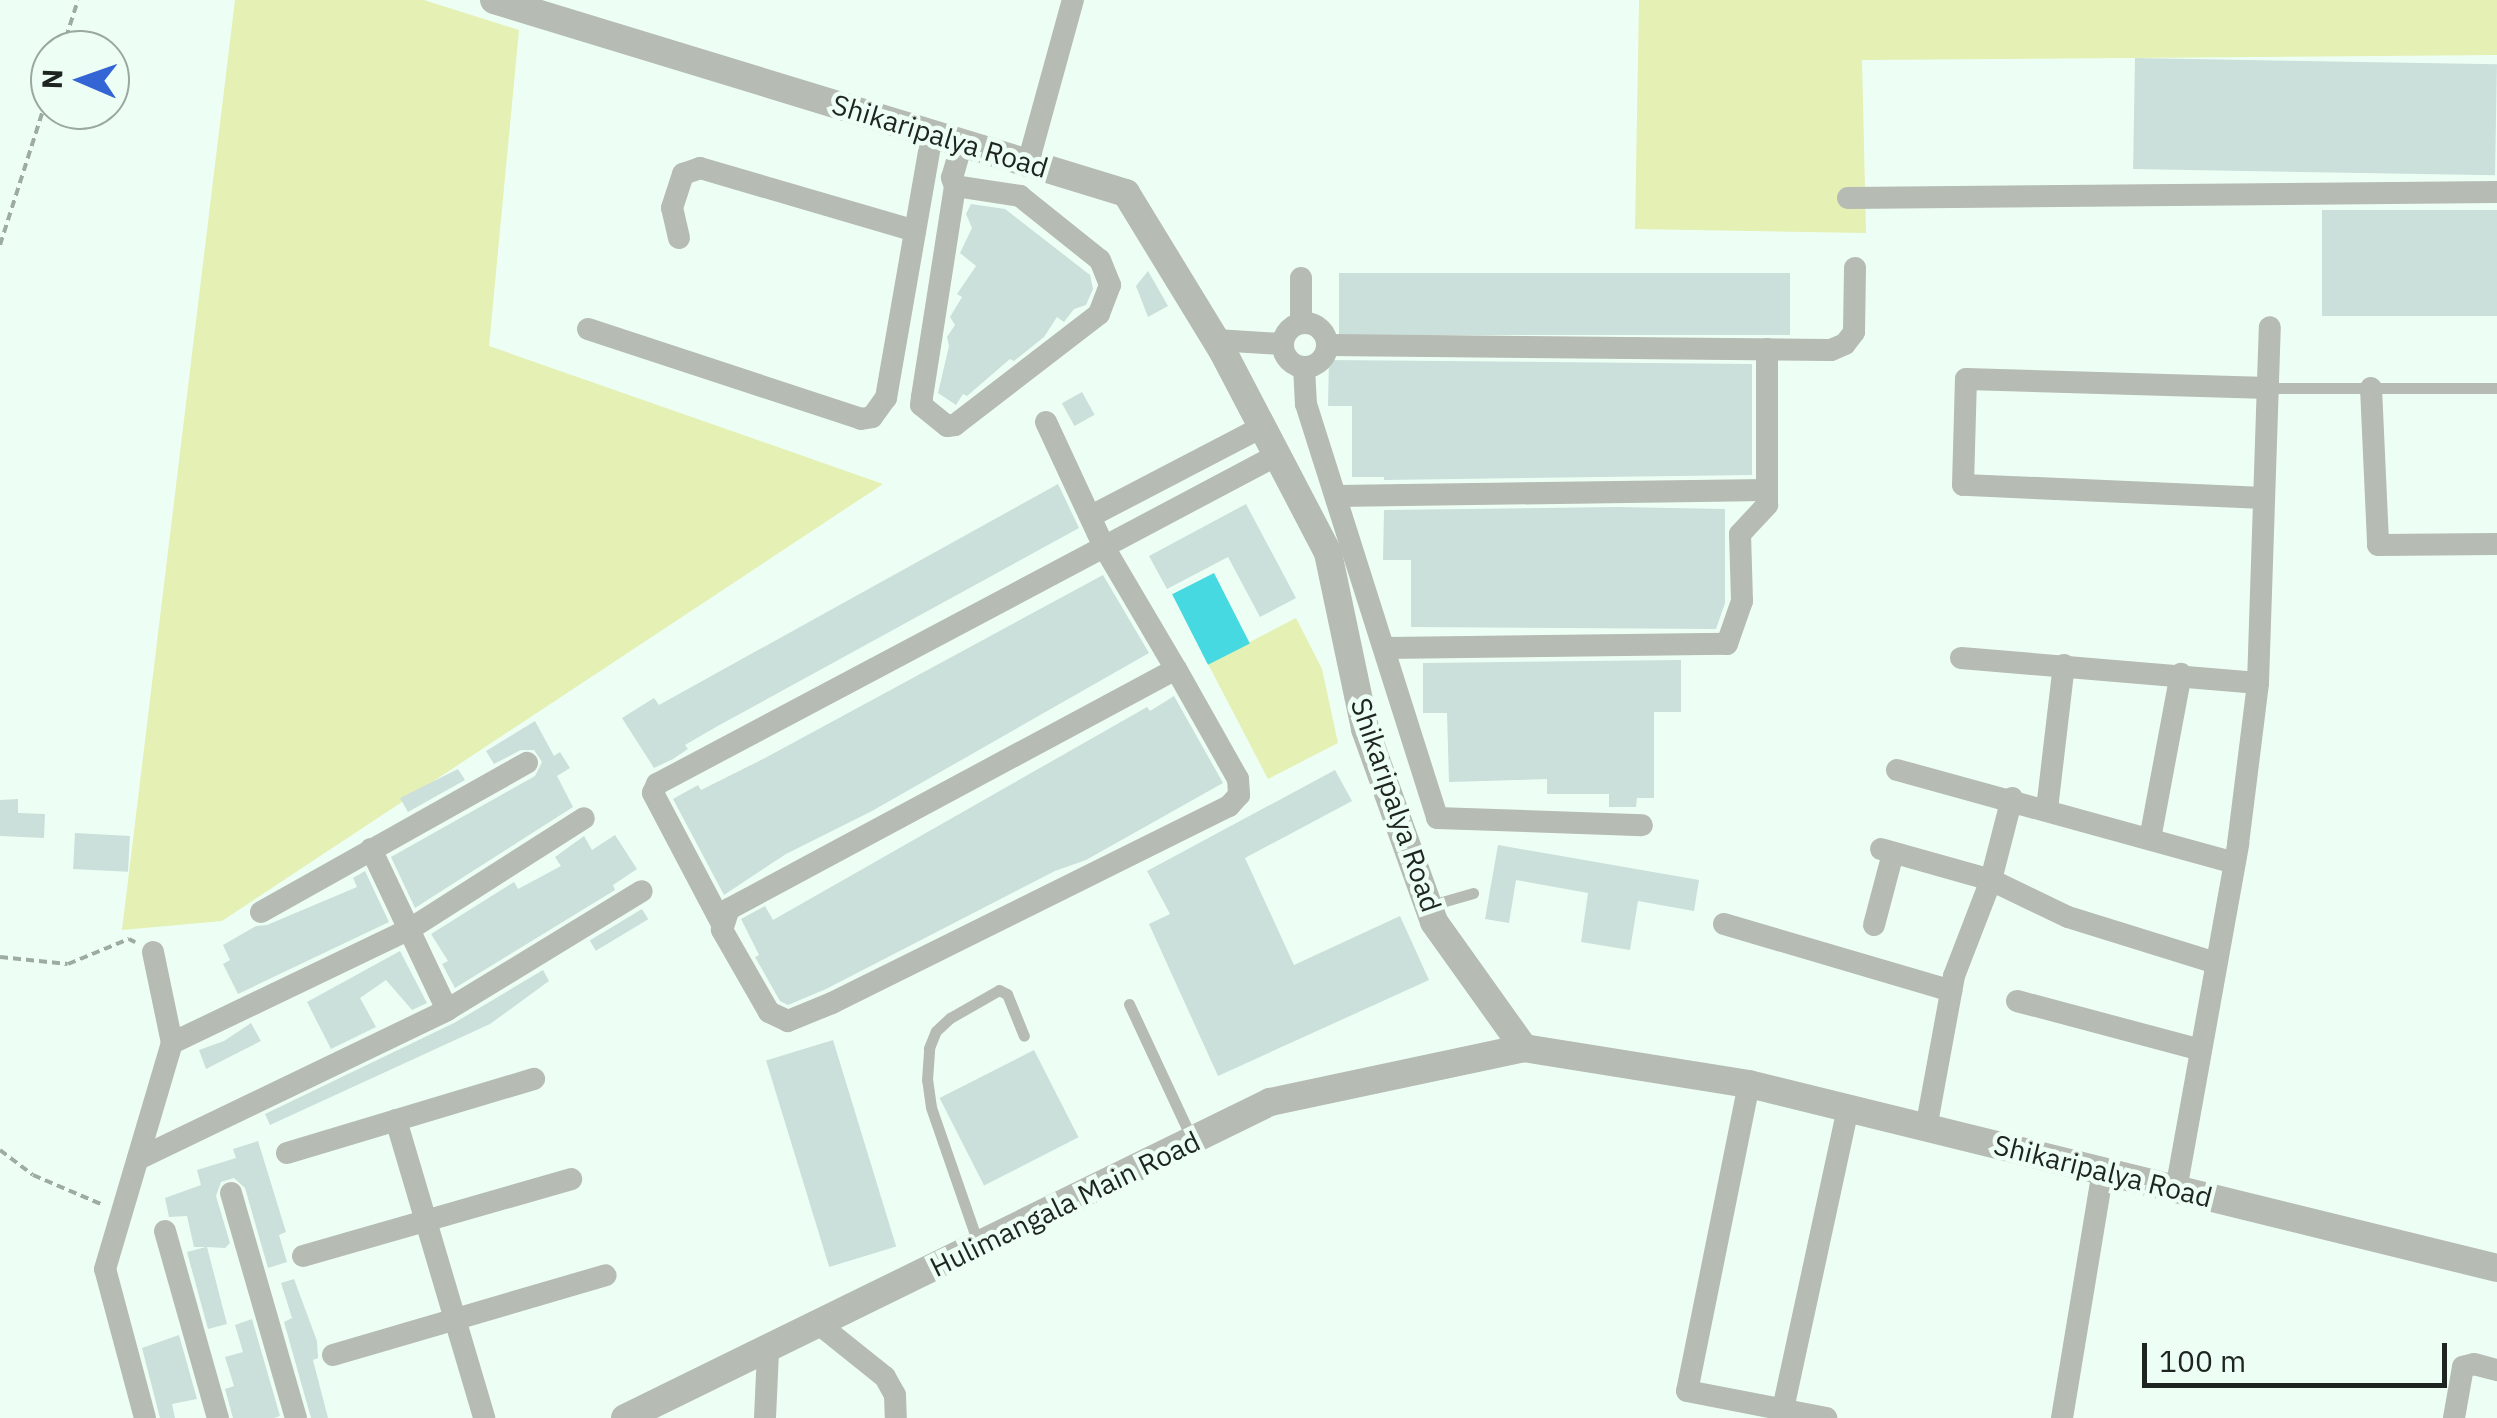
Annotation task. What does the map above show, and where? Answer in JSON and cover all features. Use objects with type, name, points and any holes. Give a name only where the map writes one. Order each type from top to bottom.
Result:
[{"type":"street","name":"Shikaripalya Road","points":[[494,0],[1126,193],[1216,340],[1328,554],[1365,729],[1434,922],[1524,1048],[1749,1084],[2497,1268]]},
{"type":"street","points":[[1028,163],[1073,0]]},
{"type":"street","points":[[588,329],[861,419],[872,417],[886,398],[932,134]]},
{"type":"street","points":[[960,186],[1020,196],[1100,260],[1110,285],[1099,314],[955,425],[948,426],[921,406],[960,186],[970,146]]},
{"type":"street","points":[[679,238],[672,208],[684,174],[700,168],[915,231]]},
{"type":"street","points":[[1848,198],[2497,192]]},
{"type":"street","points":[[1327,344],[1831,350],[1845,344],[1854,332],[1855,268]]},
{"type":"street","points":[[1300,322],[1301,278]]},
{"type":"street","points":[[1300,322],[1322,330],[1327,344],[1318,363],[1304,367],[1291,363],[1282,344],[1288,330],[1300,322]]},
{"type":"street","points":[[2176,1190],[2234,864],[2258,682],[2270,327]]},
{"type":"street","points":[[1216,340],[1282,344]]},
{"type":"street","points":[[1386,648],[1727,644],[1742,601],[1740,534],[1763,513],[1767,490],[1768,349]]},
{"type":"street","points":[[1304,367],[1306,404],[1437,818]]},
{"type":"street","points":[[2264,498],[1963,485],[1966,380],[2268,388]]},
{"type":"street","points":[[2371,388],[2378,545],[2497,544]]},
{"type":"street","points":[[1046,422],[1093,515],[1104,547],[1238,780],[1239,795],[1229,806],[788,1021],[769,1012],[653,793],[657,784],[1104,547],[1277,455]]},
{"type":"street","points":[[1093,515],[1262,427]]},
{"type":"street","points":[[1336,496],[1767,490]]},
{"type":"street","points":[[1961,658],[2258,682]]},
{"type":"street","points":[[2047,809],[2064,665]]},
{"type":"street","points":[[721,922],[729,909],[1176,669]]},
{"type":"street","points":[[2150,839],[2182,674]]},
{"type":"street","points":[[261,912],[528,763]]},
{"type":"street","points":[[1896,770],[2012,798],[2234,864]]},
{"type":"street","points":[[1926,1128],[1951,991],[1990,880],[2012,798]]},
{"type":"street","points":[[172,1043],[410,928],[584,818]]},
{"type":"street","points":[[1400,834],[1437,818],[1642,825]]},
{"type":"street","points":[[371,849],[448,1010]]},
{"type":"street","points":[[1874,924],[1887,851],[1990,880],[2068,917],[2216,963]]},
{"type":"street","points":[[138,1159],[448,1010],[642,890]]},
{"type":"street","points":[[1724,924],[1951,991]]},
{"type":"street","points":[[144,1418],[105,1269],[172,1043],[153,952]]},
{"type":"street","points":[[2018,1001],[2200,1050]]},
{"type":"street","name":"Hulimangala Main Road","points":[[625,1418],[1270,1102],[1524,1048]]},
{"type":"street","points":[[287,1153],[534,1079]]},
{"type":"street","points":[[1749,1084],[1687,1390],[1826,1418]]},
{"type":"street","points":[[1783,1409],[1848,1109]]},
{"type":"street","points":[[396,1120],[484,1418]]},
{"type":"street","points":[[2062,1418],[2102,1171]]},
{"type":"street","points":[[304,1256],[572,1179]]},
{"type":"street","points":[[230,1193],[296,1418]]},
{"type":"street","points":[[164,1231],[218,1418]]},
{"type":"street","points":[[333,1355],[606,1274]]},
{"type":"street","points":[[820,1325],[885,1376],[895,1395],[896,1418]]},
{"type":"street","points":[[765,1418],[768,1351]]},
{"type":"street","points":[[2454,1418],[2462,1367],[2474,1364],[2497,1370]]},
{"type":"lane","points":[[2268,388],[2497,388]]},
{"type":"lane","points":[[1428,906],[1472,893]]},
{"type":"lane","points":[[979,1247],[931,1107],[926,1080],[930,1048],[936,1031],[950,1018],[999,990],[1007,994],[1024,1036]]},
{"type":"lane","points":[[1129,1004],[1193,1140]]},
{"type":"path","points":[[68,30],[78,0]]},
{"type":"path","points":[[0,245],[37,130]]},
{"type":"path","points":[[0,957],[68,964],[129,939],[153,952]]},
{"type":"path","points":[[0,1150],[33,1175],[121,1212]]},
{"type":"green space","points":[[235,0],[424,0],[519,30],[489,346],[883,484],[222,921],[122,930]]},
{"type":"green space","points":[[1639,0],[2497,0],[2497,55],[1862,60],[1866,233],[1635,229]]},
{"type":"green space","points":[[1296,618],[1322,669],[1338,743],[1268,779],[1208,664]]},
{"type":"water","points":[[1214,573],[1250,643],[1208,665],[1172,594]]},
{"type":"building","points":[[2135,58],[2497,64],[2495,175],[2133,169]]},
{"type":"building","points":[[971,204],[1005,209],[1090,275],[1093,289],[1086,305],[1074,309],[1064,322],[1057,317],[1044,337],[1014,361],[1010,359],[967,396],[963,394],[956,405],[938,393],[949,346],[947,337],[955,325],[950,317],[962,297],[957,294],[976,266],[960,253],[972,228],[966,214]]},
{"type":"building","points":[[2322,210],[2497,210],[2497,316],[2322,316]]},
{"type":"building","points":[[1148,271],[1168,306],[1148,317],[1136,286]]},
{"type":"building","points":[[1339,273],[1790,273],[1790,335],[1339,335]]},
{"type":"building","points":[[1329,360],[1752,364],[1752,475],[1384,480],[1352,477],[1352,406],[1328,406]]},
{"type":"building","points":[[1082,392],[1095,415],[1074,426],[1062,403]]},
{"type":"building","points":[[1058,484],[1079,528],[716,727],[685,745],[688,749],[673,759],[654,768],[622,718],[654,698],[659,705]]},
{"type":"building","points":[[1246,504],[1296,598],[1260,617],[1228,557],[1167,589],[1149,556]]},
{"type":"building","points":[[1725,509],[1725,603],[1716,629],[1411,627],[1411,560],[1383,560],[1384,510]]},
{"type":"building","points":[[1103,575],[1149,653],[872,811],[786,854],[724,895],[673,799],[698,785],[701,790],[765,758]]},
{"type":"building","points":[[1681,660],[1681,712],[1654,712],[1654,798],[1637,798],[1636,807],[1609,807],[1609,794],[1547,794],[1547,779],[1449,782],[1447,713],[1423,713],[1423,663]]},
{"type":"building","points":[[1174,696],[1223,783],[1086,860],[1055,871],[826,989],[788,1005],[780,1001],[755,957],[759,955],[741,919],[765,906],[773,920],[1147,707],[1150,711]]},
{"type":"building","points":[[535,721],[554,756],[560,752],[570,768],[557,776],[573,807],[415,908],[391,857],[535,776],[542,762],[534,750],[521,750],[494,764],[486,751]]},
{"type":"building","points":[[458,769],[465,780],[408,812],[400,798]]},
{"type":"building","points":[[1335,770],[1352,801],[1245,858],[1294,965],[1400,916],[1429,980],[1218,1076],[1149,924],[1170,914],[1147,871]]},
{"type":"building","points":[[18,799],[18,813],[45,814],[44,838],[0,836],[0,800]]},
{"type":"building","points":[[75,833],[130,836],[128,872],[73,869]]},
{"type":"building","points":[[615,835],[637,869],[613,885],[615,890],[455,988],[442,964],[448,961],[431,934],[514,882],[518,889],[561,866],[555,857],[584,836],[592,850]]},
{"type":"building","points":[[1498,845],[1699,880],[1694,911],[1638,901],[1630,950],[1581,942],[1588,893],[1516,880],[1509,923],[1485,919]]},
{"type":"building","points":[[365,871],[389,922],[238,994],[223,964],[230,960],[223,945],[256,926],[267,925],[357,887],[353,878]]},
{"type":"building","points":[[642,909],[648,919],[596,951],[590,940]]},
{"type":"building","points":[[400,951],[427,1003],[412,1010],[386,980],[360,998],[376,1027],[331,1049],[307,1002]]},
{"type":"building","points":[[543,970],[549,981],[490,1024],[270,1125],[265,1114],[454,1023]]},
{"type":"building","points":[[251,1023],[261,1041],[206,1069],[199,1050],[224,1041]]},
{"type":"building","points":[[833,1040],[896,1247],[829,1267],[766,1060]]},
{"type":"building","points":[[1034,1050],[1078,1137],[984,1185],[940,1098]]},
{"type":"building","points":[[258,1141],[286,1232],[279,1235],[287,1262],[268,1268],[245,1188],[234,1178],[221,1182],[216,1196],[230,1243],[225,1248],[207,1247],[227,1324],[208,1329],[187,1252],[206,1247],[194,1247],[187,1216],[169,1217],[165,1198],[201,1185],[197,1170],[236,1158],[233,1149]]},
{"type":"building","points":[[294,1279],[317,1341],[318,1358],[313,1360],[328,1418],[311,1418],[284,1322],[292,1318],[281,1283]]},
{"type":"building","points":[[252,1319],[280,1416],[274,1418],[233,1418],[225,1389],[234,1386],[225,1357],[243,1352],[235,1325]]},
{"type":"building","points":[[179,1335],[197,1399],[172,1404],[175,1418],[160,1418],[142,1348]]}]
